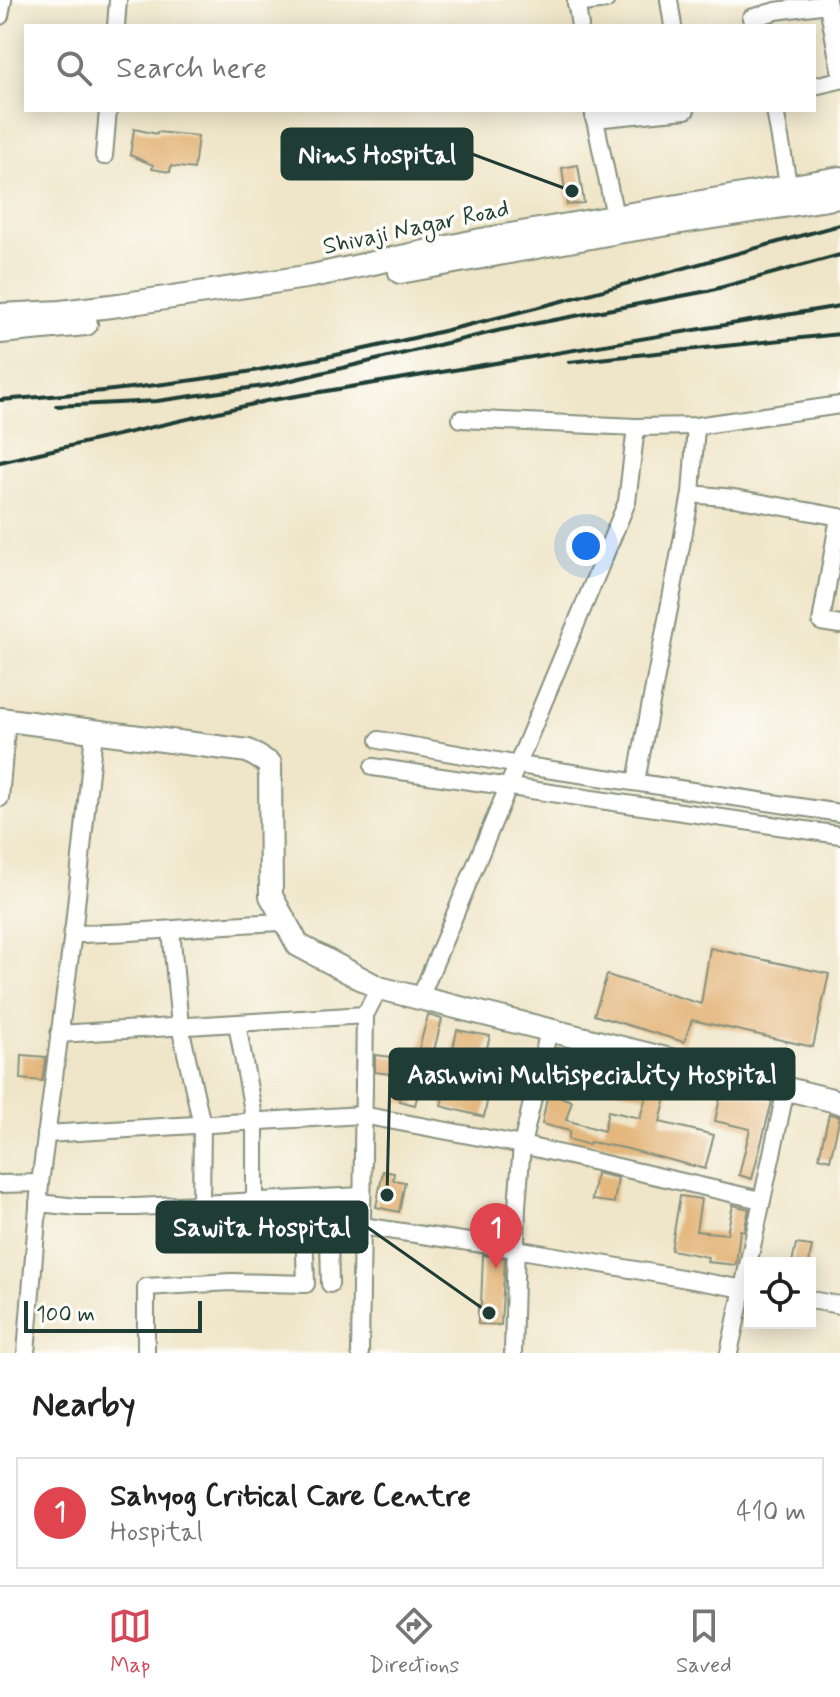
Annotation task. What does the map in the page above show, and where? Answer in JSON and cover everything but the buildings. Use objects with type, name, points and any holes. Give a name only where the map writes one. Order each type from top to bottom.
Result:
[{"type":"main road","name":"Shivaji Nagar Road","points":[[790,196],[840,178]]},
{"type":"main road","name":"Shivaji Nagar Road","points":[[0,315],[119,305],[296,279],[481,240],[616,224],[790,196],[840,197]]},
{"type":"main road","name":"Shivaji Nagar Road","points":[[0,332],[43,330],[256,299],[616,224]]},
{"type":"main road","points":[[3,720],[248,751],[270,764],[271,896],[298,945],[379,988],[840,1102]]},
{"type":"street","points":[[0,16],[3,0]]},
{"type":"street","points":[[116,24],[118,0]]},
{"type":"street","points":[[580,24],[576,2],[606,0]]},
{"type":"street","points":[[669,0],[673,24]]},
{"type":"street","points":[[747,0],[752,22],[776,11],[827,2],[840,69]]},
{"type":"street","points":[[816,86],[840,80]]},
{"type":"street","points":[[104,156],[108,112]]},
{"type":"street","points":[[616,224],[593,114],[640,112]]},
{"type":"street","points":[[775,112],[790,196]]},
{"type":"street","points":[[0,301],[0,332]]},
{"type":"street","points":[[461,419],[636,427],[696,426],[840,405]]},
{"type":"street","points":[[636,781],[691,494],[696,426]]},
{"type":"street","points":[[420,998],[627,502],[636,427]]},
{"type":"street","points":[[691,494],[734,498],[840,517],[821,622],[840,625]]},
{"type":"street","points":[[0,798],[3,720]]},
{"type":"street","points":[[26,1353],[40,1183],[94,733]]},
{"type":"street","points":[[379,740],[519,765],[840,813]]},
{"type":"street","points":[[373,767],[840,835]]},
{"type":"street","points":[[72,934],[124,934],[285,922]]},
{"type":"street","points":[[171,930],[180,1026],[202,1125],[201,1203]]},
{"type":"street","points":[[360,1353],[365,1015],[379,988]]},
{"type":"street","points":[[59,1034],[365,1015]]},
{"type":"street","points":[[237,1024],[255,1122],[255,1201]]},
{"type":"street","points":[[513,1353],[522,1145],[549,1030]]},
{"type":"street","points":[[752,1257],[786,1089]]},
{"type":"street","points":[[46,1134],[362,1115],[522,1145],[761,1200]]},
{"type":"street","points":[[0,1184],[40,1183]]},
{"type":"street","points":[[38,1203],[121,1207],[362,1196]]},
{"type":"street","points":[[328,1198],[330,1284]]},
{"type":"street","points":[[146,1353],[146,1287],[231,1282],[306,1284],[303,1199]]},
{"type":"street","points":[[362,1226],[516,1249],[744,1290]]},
{"type":"street","points":[[729,1353],[744,1297]]},
{"type":"street","points":[[816,1301],[840,1305]]},
{"type":"railway","points":[[0,400],[190,381],[327,357],[548,305],[840,225]]},
{"type":"railway","points":[[56,406],[157,401],[271,385],[501,330],[708,291],[840,255]]},
{"type":"railway","points":[[0,462],[266,401],[840,306]]},
{"type":"railway","points":[[569,362],[840,334]]},
{"type":"place","name":"Nims Hospital","points":[[572,191]]},
{"type":"place","name":"Aashwini Multispeciality Hospital","points":[[387,1195]]},
{"type":"place","name":"Sahyog Critical Care Centre","points":[[496,1269]]},
{"type":"place","name":"Sawita Hospital","points":[[489,1313]]}]
